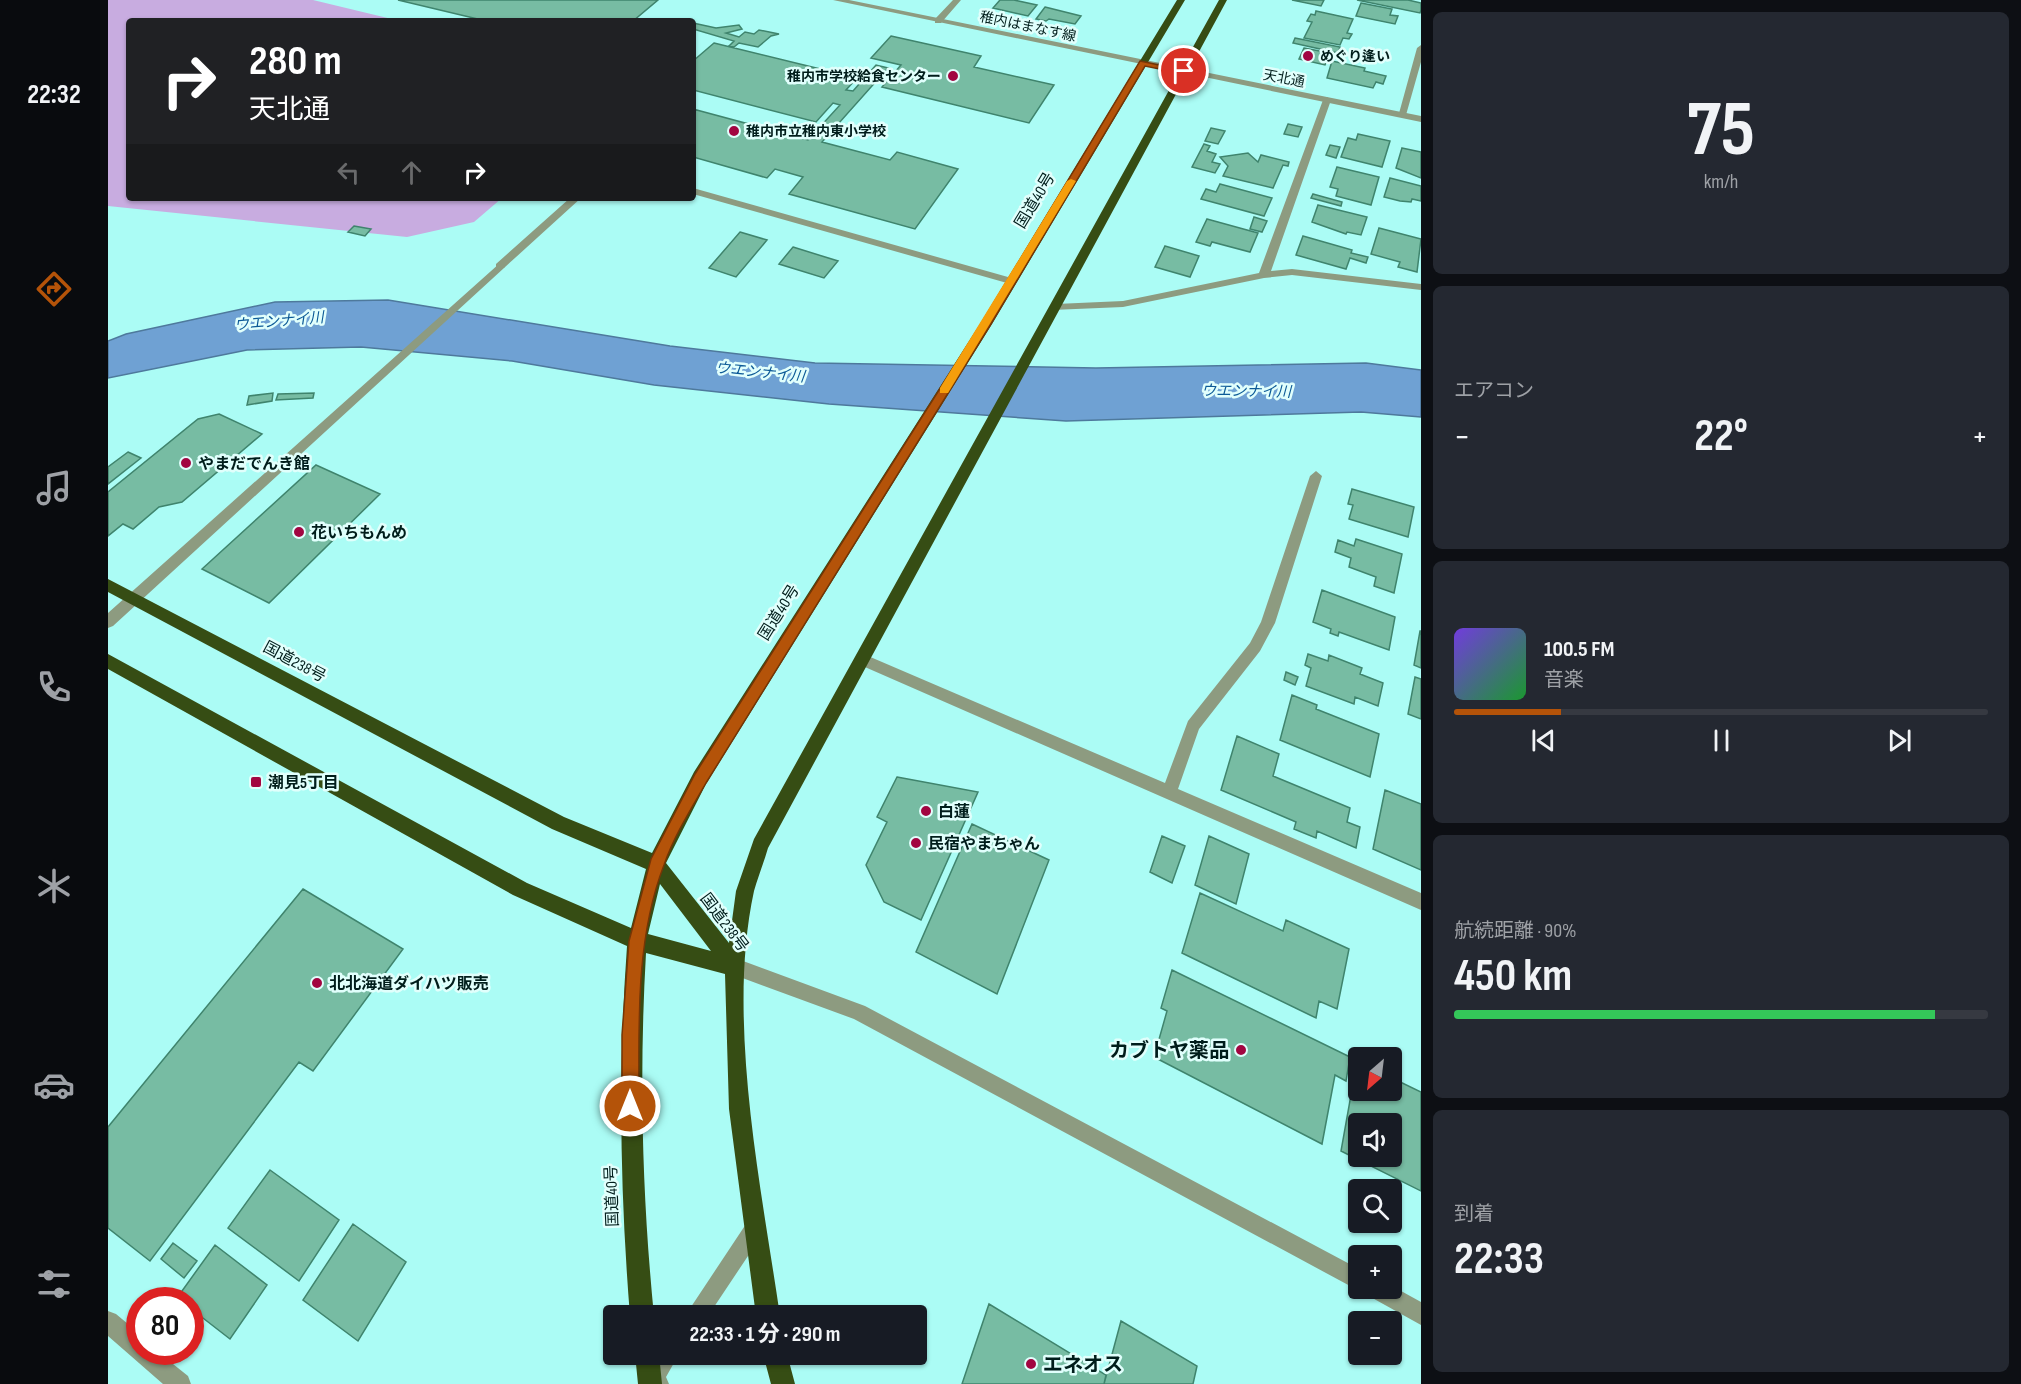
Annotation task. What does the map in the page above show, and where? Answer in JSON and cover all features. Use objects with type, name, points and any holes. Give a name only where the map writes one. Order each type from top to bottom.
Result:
[{"type":"highway","name":"国道40号","points":[[641,1305],[630,1129],[631,1035],[637,941],[656,864],[700,778],[986,324],[1181,0]]},
{"type":"highway","points":[[766,1305],[740,1109],[735,967],[746,891],[760,845],[1223,0]]},
{"type":"highway","name":"国道238号","points":[[108,585],[558,823],[656,864],[735,967]]},
{"type":"highway","name":"国道238号","points":[[108,661],[520,889],[637,941],[735,967]]},
{"type":"highway","points":[[648,1365],[651,1384]]},
{"type":"highway","points":[[778,1365],[783,1384]]},
{"type":"street","name":"稚内はまなす線","points":[[837,0],[1143,63]]},
{"type":"street","points":[[938,21],[957,0]]},
{"type":"street","points":[[1401,115],[1421,48]]},
{"type":"street","name":"天北通","points":[[1143,63],[1421,119]]},
{"type":"street","points":[[1264,274],[1327,100]]},
{"type":"street","points":[[696,192],[1011,281]]},
{"type":"street","points":[[108,622],[573,201]]},
{"type":"street","points":[[1056,308],[1123,304],[1264,274],[1292,272],[1421,287]]},
{"type":"street","points":[[1169,793],[1193,726],[1255,647],[1268,623],[1316,476]]},
{"type":"street","points":[[863,660],[1421,902]]},
{"type":"street","points":[[735,967],[859,1012],[1348,1274]]},
{"type":"street","points":[[702,1305],[755,1228]]},
{"type":"street","points":[[1394,1299],[1421,1314]]},
{"type":"street","points":[[108,1322],[126,1337]]},
{"type":"street","points":[[158,1365],[180,1384]]},
{"type":"street","points":[[651,1384],[662,1365]]},
{"type":"shaded area","points":[[108,0],[313,0],[388,18],[126,18],[126,201],[498,201],[474,222],[407,237],[108,206]]},
{"type":"water","name":"ウエンナイ川","points":[[388,300],[670,346],[815,363],[1096,368],[1366,363],[1421,370],[1421,417],[1361,412],[1066,421],[829,404],[654,385],[512,361],[361,347],[247,350],[108,378],[108,341],[126,334],[275,302]]},
{"type":"building","points":[[398,0],[658,0],[637,18],[473,18]]},
{"type":"building","points":[[1000,0],[1014,0],[1037,5],[1028,16],[993,8]]},
{"type":"building","points":[[1292,0],[1324,0],[1321,6]]},
{"type":"building","points":[[1357,0],[1408,0],[1421,3],[1421,10],[1420,13]]},
{"type":"building","points":[[1361,3],[1392,9],[1390,15],[1398,16],[1395,24],[1356,16]]},
{"type":"building","points":[[1045,7],[1081,16],[1075,24],[1036,19]]},
{"type":"building","points":[[1316,11],[1353,19],[1347,33],[1352,34],[1349,39],[1343,38],[1340,45],[1304,38],[1312,22],[1307,21],[1311,14],[1315,15]]},
{"type":"building","points":[[696,24],[716,28],[739,25],[742,29],[726,33],[739,37],[745,32],[754,34],[759,30],[779,34],[771,36],[758,47],[739,43],[734,47],[729,46],[734,41],[696,30]]},
{"type":"building","name":"稚内市学校給食センター","points":[[891,36],[981,56],[974,67],[1054,85],[1029,123],[882,87],[901,65],[871,58]]},
{"type":"building","points":[[1295,38],[1340,47],[1338,53],[1293,43]]},
{"type":"building","name":"稚内市立稚内東小学校","points":[[714,43],[857,78],[846,90],[853,91],[876,65],[888,68],[822,142],[890,160],[897,152],[958,169],[915,229],[789,194],[803,177],[775,169],[767,178],[696,158],[696,110],[808,140],[840,105],[833,103],[816,122],[696,91],[696,58]]},
{"type":"building","points":[[1304,48],[1330,53],[1325,65],[1299,59]]},
{"type":"building","points":[[1332,61],[1365,68],[1364,71],[1386,76],[1383,84],[1376,82],[1373,88],[1327,78]]},
{"type":"building","points":[[1288,124],[1302,127],[1298,137],[1284,134]]},
{"type":"building","points":[[1211,128],[1225,131],[1218,144],[1205,141]]},
{"type":"building","points":[[1358,134],[1390,141],[1382,167],[1341,157],[1348,138],[1356,140]]},
{"type":"building","points":[[1204,144],[1210,146],[1207,151],[1216,154],[1212,162],[1220,164],[1215,173],[1192,167]]},
{"type":"building","points":[[1330,145],[1340,147],[1336,158],[1326,155]]},
{"type":"building","points":[[1402,148],[1421,152],[1421,178],[1396,168]]},
{"type":"building","points":[[1248,153],[1258,162],[1261,155],[1289,162],[1288,166],[1283,165],[1273,188],[1223,176],[1228,166],[1220,157]]},
{"type":"building","points":[[1337,167],[1379,177],[1371,205],[1336,196],[1338,189],[1330,187]]},
{"type":"building","points":[[1390,178],[1421,186],[1421,201],[1412,199],[1411,202],[1400,201],[1384,197]]},
{"type":"building","points":[[1220,184],[1272,198],[1264,216],[1201,199],[1206,189],[1216,192]]},
{"type":"building","points":[[1313,194],[1342,202],[1341,206],[1311,198]]},
{"type":"building","points":[[1318,205],[1367,217],[1361,235],[1347,232],[1346,234],[1312,222]]},
{"type":"building","points":[[1254,217],[1267,221],[1262,232],[1250,229]]},
{"type":"building","points":[[1207,219],[1258,233],[1250,252],[1212,242],[1210,246],[1196,242]]},
{"type":"building","points":[[354,226],[371,229],[365,236],[348,232]]},
{"type":"building","points":[[1379,228],[1421,239],[1417,272],[1398,267],[1400,262],[1371,254]]},
{"type":"building","points":[[740,232],[767,240],[736,277],[709,268]]},
{"type":"building","points":[[1303,236],[1352,250],[1351,253],[1368,257],[1366,263],[1350,258],[1346,269],[1296,255]]},
{"type":"building","points":[[1165,246],[1199,256],[1190,277],[1155,267]]},
{"type":"building","points":[[793,247],[838,261],[824,278],[779,264]]},
{"type":"building","points":[[273,393],[272,401],[247,405],[249,396]]},
{"type":"building","points":[[314,393],[313,398],[276,400],[278,394]]},
{"type":"building","name":"やまだでんき館","points":[[219,414],[262,434],[182,502],[159,507],[133,529],[123,524],[108,536],[108,492],[198,419]]},
{"type":"building","points":[[128,452],[141,458],[108,484],[108,467]]},
{"type":"building","points":[[316,465],[380,494],[269,603],[202,569]]},
{"type":"building","points":[[1352,489],[1414,507],[1408,537],[1349,519],[1353,505],[1348,504]]},
{"type":"building","points":[[1356,539],[1402,554],[1394,593],[1374,586],[1376,577],[1349,567],[1351,558],[1335,552],[1338,540],[1354,546]]},
{"type":"building","points":[[1322,590],[1395,617],[1389,650],[1339,632],[1338,636],[1330,633],[1331,629],[1313,622]]},
{"type":"building","points":[[1421,631],[1421,668],[1414,665]]},
{"type":"building","points":[[1308,654],[1328,661],[1329,655],[1362,668],[1360,674],[1383,683],[1378,706],[1355,697],[1354,704],[1306,686],[1311,668],[1305,665]]},
{"type":"building","points":[[1286,672],[1298,677],[1295,685],[1284,680]]},
{"type":"building","points":[[1415,677],[1421,679],[1421,719],[1408,714]]},
{"type":"building","points":[[1292,695],[1317,705],[1316,709],[1379,734],[1370,777],[1280,740]]},
{"type":"building","points":[[1237,736],[1279,754],[1273,776],[1350,808],[1347,822],[1360,827],[1356,848],[1317,831],[1316,838],[1294,829],[1296,822],[1221,790]]},
{"type":"building","name":"民宿やまちゃん","points":[[897,777],[978,792],[921,920],[884,902],[866,865],[887,822],[877,817]]},
{"type":"building","points":[[1385,790],[1421,804],[1421,870],[1373,849]]},
{"type":"building","points":[[972,824],[1049,860],[997,994],[916,952]]},
{"type":"building","points":[[1162,836],[1185,846],[1172,883],[1150,872]]},
{"type":"building","points":[[1209,836],[1249,854],[1236,904],[1195,885]]},
{"type":"building","points":[[303,889],[403,949],[313,1071],[299,1062],[150,1261],[108,1228],[108,1127]]},
{"type":"building","points":[[1200,893],[1283,931],[1286,920],[1349,949],[1337,1009],[1319,1001],[1316,1018],[1182,953]]},
{"type":"building","points":[[1172,970],[1348,1056],[1346,1081],[1335,1075],[1322,1144],[1154,1057],[1167,1011],[1161,1008]]},
{"type":"building","points":[[1402,1083],[1421,1092],[1421,1191],[1402,1182],[1402,1179],[1397,1179],[1373,1167],[1402,1167],[1402,1113],[1348,1113],[1348,1154],[1341,1151],[1350,1101],[1402,1101]]},
{"type":"building","points":[[270,1170],[339,1220],[299,1281],[228,1228]]},
{"type":"building","points":[[353,1224],[406,1262],[358,1341],[303,1300]]},
{"type":"building","points":[[173,1243],[197,1261],[184,1278],[161,1259]]},
{"type":"building","points":[[215,1245],[267,1285],[230,1339],[204,1319],[204,1287],[185,1287]]},
{"type":"building","points":[[989,1304],[1106,1375],[1104,1384],[962,1384]]},
{"type":"building","points":[[1121,1321],[1197,1366],[1193,1384],[1104,1384]]},
{"type":"slow traffic","points":[[944,391],[1071,181]]},
{"type":"place","name":"めぐり逢い","points":[[1308,56]]},
{"type":"place","name":"稚内市学校給食センター","points":[[953,76]]},
{"type":"place","name":"稚内市立稚内東小学校","points":[[734,131]]},
{"type":"place","name":"やまだでんき館","points":[[186,463]]},
{"type":"place","name":"花いちもんめ","points":[[299,532]]},
{"type":"place","name":"潮見5丁目","points":[[256,782]]},
{"type":"place","name":"白蓮","points":[[926,811]]},
{"type":"place","name":"民宿やまちゃん","points":[[916,843]]},
{"type":"place","name":"北北海道ダイハツ販売","points":[[317,983]]},
{"type":"place","name":"カブトヤ薬品","points":[[1241,1050]]},
{"type":"place","name":"エネオス","points":[[1031,1364]]},
{"type":"route","points":[[630,1106],[634,962],[637,941],[656,864],[678,819],[700,778],[986,324],[1143,63],[1184,71]]}]
